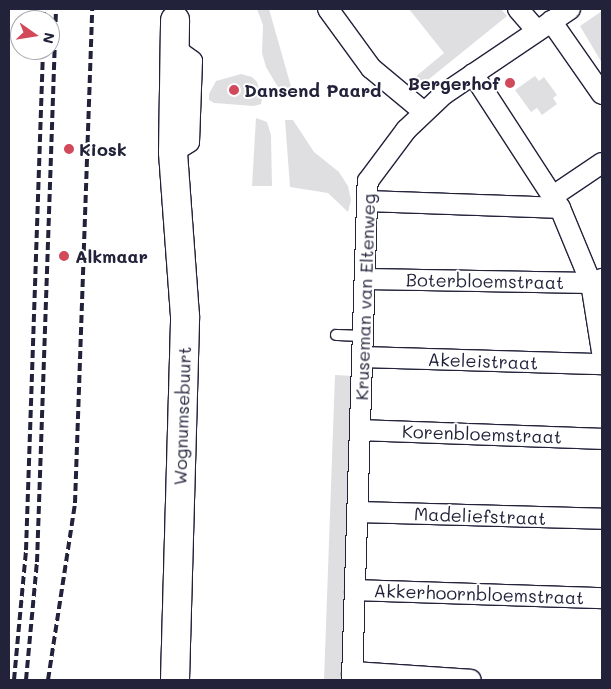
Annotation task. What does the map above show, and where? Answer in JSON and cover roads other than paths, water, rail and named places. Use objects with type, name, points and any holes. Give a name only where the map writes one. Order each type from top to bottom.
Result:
[{"type":"street","points":[[328,9],[371,68],[424,112]]},
{"type":"street","points":[[518,9],[544,26],[602,94]]},
{"type":"street","name":"Kruseman van Eltenweg","points":[[352,676],[369,201],[368,182],[391,147],[424,112],[473,74],[570,9]]},
{"type":"street","name":"Wognumsebuurt","points":[[175,20],[173,152],[185,316],[175,680]]},
{"type":"street","points":[[473,74],[556,202],[597,281],[602,352]]},
{"type":"street","points":[[369,201],[556,202],[602,163]]},
{"type":"street","name":"Boterbloemstraat","points":[[366,279],[597,281]]},
{"type":"street","name":"Akeleistraat","points":[[363,358],[602,364]]},
{"type":"street","name":"Korenbloemstraat","points":[[361,430],[602,439]]},
{"type":"street","name":"Madeliefstraat","points":[[358,512],[602,519]]},
{"type":"street","name":"Akkerhoornbloemstraat","points":[[355,590],[602,598]]},
{"type":"street","points":[[352,676],[471,680]]},
{"type":"lane","points":[[336,335],[364,336]]},
{"type":"railway","points":[[26,680],[37,562],[56,9]]},
{"type":"railway","points":[[48,680],[75,503],[92,9]]},
{"type":"railway","points":[[14,680],[26,550],[43,60]]},
{"type":"place","name":"Bergerhof","points":[[510,83]]},
{"type":"place","name":"Dansend Paard","points":[[234,90]]},
{"type":"place","name":"Kiosk","points":[[69,149]]},
{"type":"place","name":"Alkmaar","points":[[64,256]]}]
